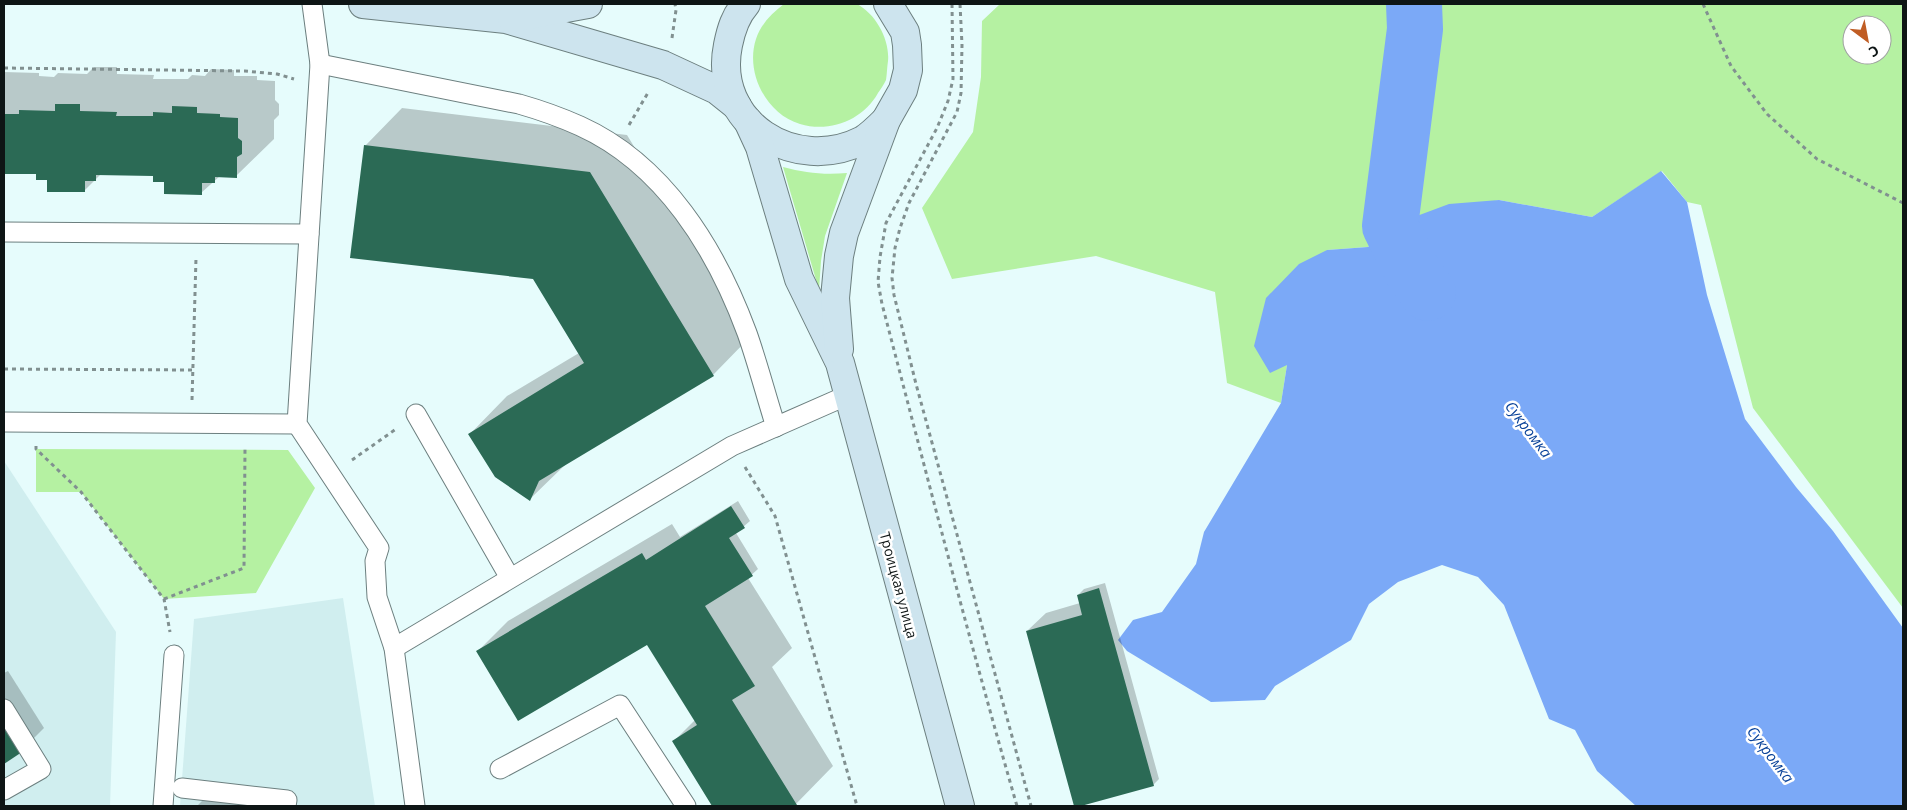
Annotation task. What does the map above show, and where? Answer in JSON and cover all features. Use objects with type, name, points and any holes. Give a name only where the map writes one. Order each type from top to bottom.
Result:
[{"type":"street","points":[[363,4],[506,19],[663,65],[717,90],[768,139],[802,152],[820,152],[843,148],[864,139],[886,120]]},
{"type":"street","points":[[506,19],[588,4]]},
{"type":"street","points":[[746,4],[740,11],[731,30],[726,52],[726,71],[742,114],[760,147],[799,279],[840,363]]},
{"type":"street","points":[[840,363],[835,298],[839,256],[850,213],[886,120],[903,90],[908,70],[907,45],[904,32],[888,4]]},
{"type":"street","name":"Троицкая улица","points":[[840,363],[960,806]]},
{"type":"lane","points":[[312,4],[320,64],[297,424],[379,548],[375,561],[377,597],[394,648],[415,806]]},
{"type":"lane","points":[[901,4],[904,32]]},
{"type":"lane","points":[[320,64],[474,94],[534,109],[581,126],[637,162],[673,198],[714,262],[747,333],[776,427]]},
{"type":"lane","points":[[4,232],[309,234]]},
{"type":"lane","points":[[394,648],[732,446],[848,395]]},
{"type":"lane","points":[[416,414],[510,578]]},
{"type":"lane","points":[[4,422],[297,424]]},
{"type":"lane","points":[[163,806],[174,655]]},
{"type":"lane","points":[[500,769],[620,705],[686,806]]},
{"type":"lane","points":[[4,709],[41,769],[4,790]]},
{"type":"lane","points":[[182,788],[287,800],[286,806]]},
{"type":"path","points":[[952,4],[953,79],[948,101],[937,128],[886,223],[878,282],[882,304],[931,492],[1017,806]]},
{"type":"path","points":[[960,4],[962,44],[961,93],[957,112],[921,179],[904,216],[895,248],[892,278],[894,295],[916,384],[1031,806]]},
{"type":"path","points":[[1703,4],[1731,66],[1767,114],[1817,159],[1903,203]]},
{"type":"path","points":[[4,68],[245,71],[277,74],[318,86]]},
{"type":"path","points":[[191,424],[197,233]]},
{"type":"path","points":[[4,369],[193,370]]},
{"type":"path","points":[[347,464],[416,414]]},
{"type":"path","points":[[34,422],[36,449],[81,492],[164,599],[174,655]]},
{"type":"path","points":[[164,599],[244,568],[245,424]]},
{"type":"path","points":[[732,446],[775,516],[857,806]]},
{"type":"shaded area","points":[[4,461],[116,632],[110,806],[4,806]]},
{"type":"shaded area","points":[[343,598],[375,806],[180,806],[194,619]]},
{"type":"green space","points":[[784,4],[857,4],[864,8],[876,21],[887,45],[886,80],[872,102],[855,117],[845,122],[823,127],[800,124],[788,119],[777,111],[761,90],[753,65],[756,39],[767,19]]},
{"type":"green space","points":[[1000,4],[1903,4],[1903,608],[1753,408],[1701,205],[1687,202],[1662,171],[1592,217],[1499,200],[1390,226],[1368,247],[1327,250],[1287,365],[1281,403],[1227,383],[1215,292],[1096,256],[952,279],[922,208],[973,132],[981,77],[982,21]]},
{"type":"green space","points":[[783,167],[815,173],[847,173],[825,236],[819,290]]},
{"type":"green space","points":[[36,449],[288,450],[315,488],[256,593],[164,599],[81,492],[36,492]]},
{"type":"water","points":[[1661,171],[1687,202],[1707,295],[1745,419],[1796,487],[1833,531],[1903,628],[1903,806],[1636,806],[1597,771],[1575,730],[1549,719],[1504,605],[1478,577],[1442,565],[1398,582],[1369,604],[1351,640],[1275,686],[1265,700],[1211,702],[1127,651],[1118,640],[1133,620],[1162,612],[1196,564],[1204,532],[1281,403],[1287,365],[1270,373],[1254,346],[1266,298],[1299,264],[1327,250],[1368,247],[1390,226],[1449,204],[1499,200],[1592,217]]},
{"type":"building","points":[[55,104],[80,104],[80,111],[117,112],[116,116],[153,116],[153,112],[172,113],[172,106],[197,107],[197,113],[220,114],[220,117],[238,118],[238,138],[242,141],[242,154],[237,157],[237,178],[215,177],[215,183],[202,183],[202,195],[164,194],[164,182],[153,182],[153,176],[96,175],[96,181],[85,181],[85,192],[47,192],[47,180],[36,180],[36,174],[4,174],[4,114],[19,114],[19,110],[55,111]]},
{"type":"building","points":[[364,145],[590,172],[714,376],[539,481],[530,501],[495,477],[468,434],[584,363],[533,279],[350,258]]},
{"type":"building","points":[[731,506],[745,528],[729,538],[753,576],[705,606],[755,686],[732,700],[797,805],[794,806],[712,806],[672,741],[697,725],[647,645],[518,721],[476,651],[642,553],[646,560]]},
{"type":"building","points":[[1099,588],[1154,786],[1081,806],[1074,806],[1026,631],[1082,615],[1077,595]]},
{"type":"building","points":[[4,724],[22,752],[4,764]]},
{"type":"waterway","name":"Сукромка","points":[[1414,4],[1415,29],[1390,226],[1413,272],[1428,293]]}]
